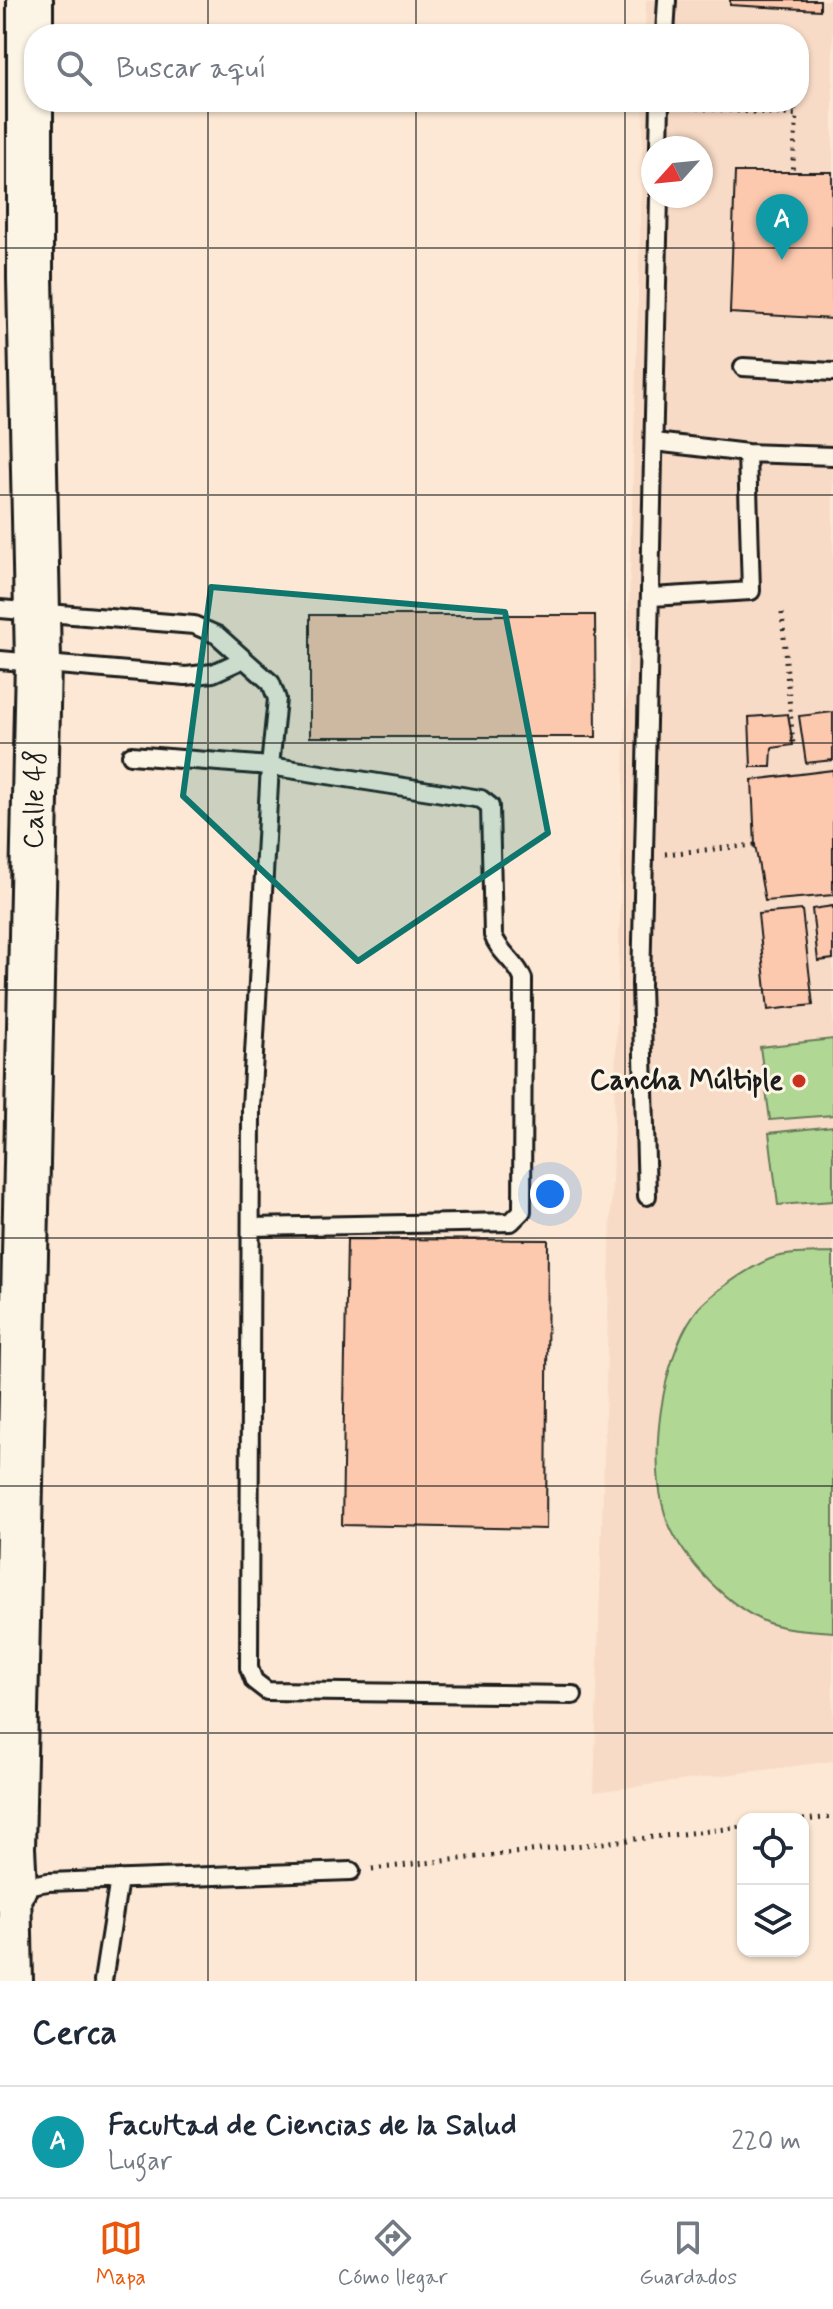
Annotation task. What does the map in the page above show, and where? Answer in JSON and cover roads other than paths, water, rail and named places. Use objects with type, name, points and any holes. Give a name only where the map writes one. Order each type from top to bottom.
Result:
[{"type":"main road","name":"Calle 48","points":[[30,0],[30,24]]},
{"type":"main road","name":"Calle 48","points":[[6,1868],[18,609],[30,278],[30,112]]},
{"type":"street","points":[[6,1868],[16,1981]]},
{"type":"lane","points":[[666,24],[667,0]]},
{"type":"lane","points":[[659,136],[660,112]]},
{"type":"lane","points":[[647,1196],[641,985],[659,208]]},
{"type":"lane","points":[[743,367],[833,372]]},
{"type":"lane","points":[[655,442],[747,453],[833,456]]},
{"type":"lane","points":[[652,597],[751,591],[747,453]]},
{"type":"lane","points":[[18,609],[194,625],[217,635],[271,683],[277,699],[270,766],[251,1108],[249,1668],[254,1681],[267,1691],[573,1695]]},
{"type":"lane","points":[[19,661],[186,676],[213,673],[244,659]]},
{"type":"lane","points":[[131,755],[270,766],[481,799],[490,806],[493,935],[523,979],[522,1211],[511,1222],[251,1227]]},
{"type":"lane","points":[[6,1868],[48,1882],[351,1871]]},
{"type":"lane","points":[[103,1981],[119,1879]]},
{"type":"place","name":"Facultad de Ciencias de la Salud","points":[[782,260]]},
{"type":"place","name":"Cancha Múltiple","points":[[799,1081]]}]
